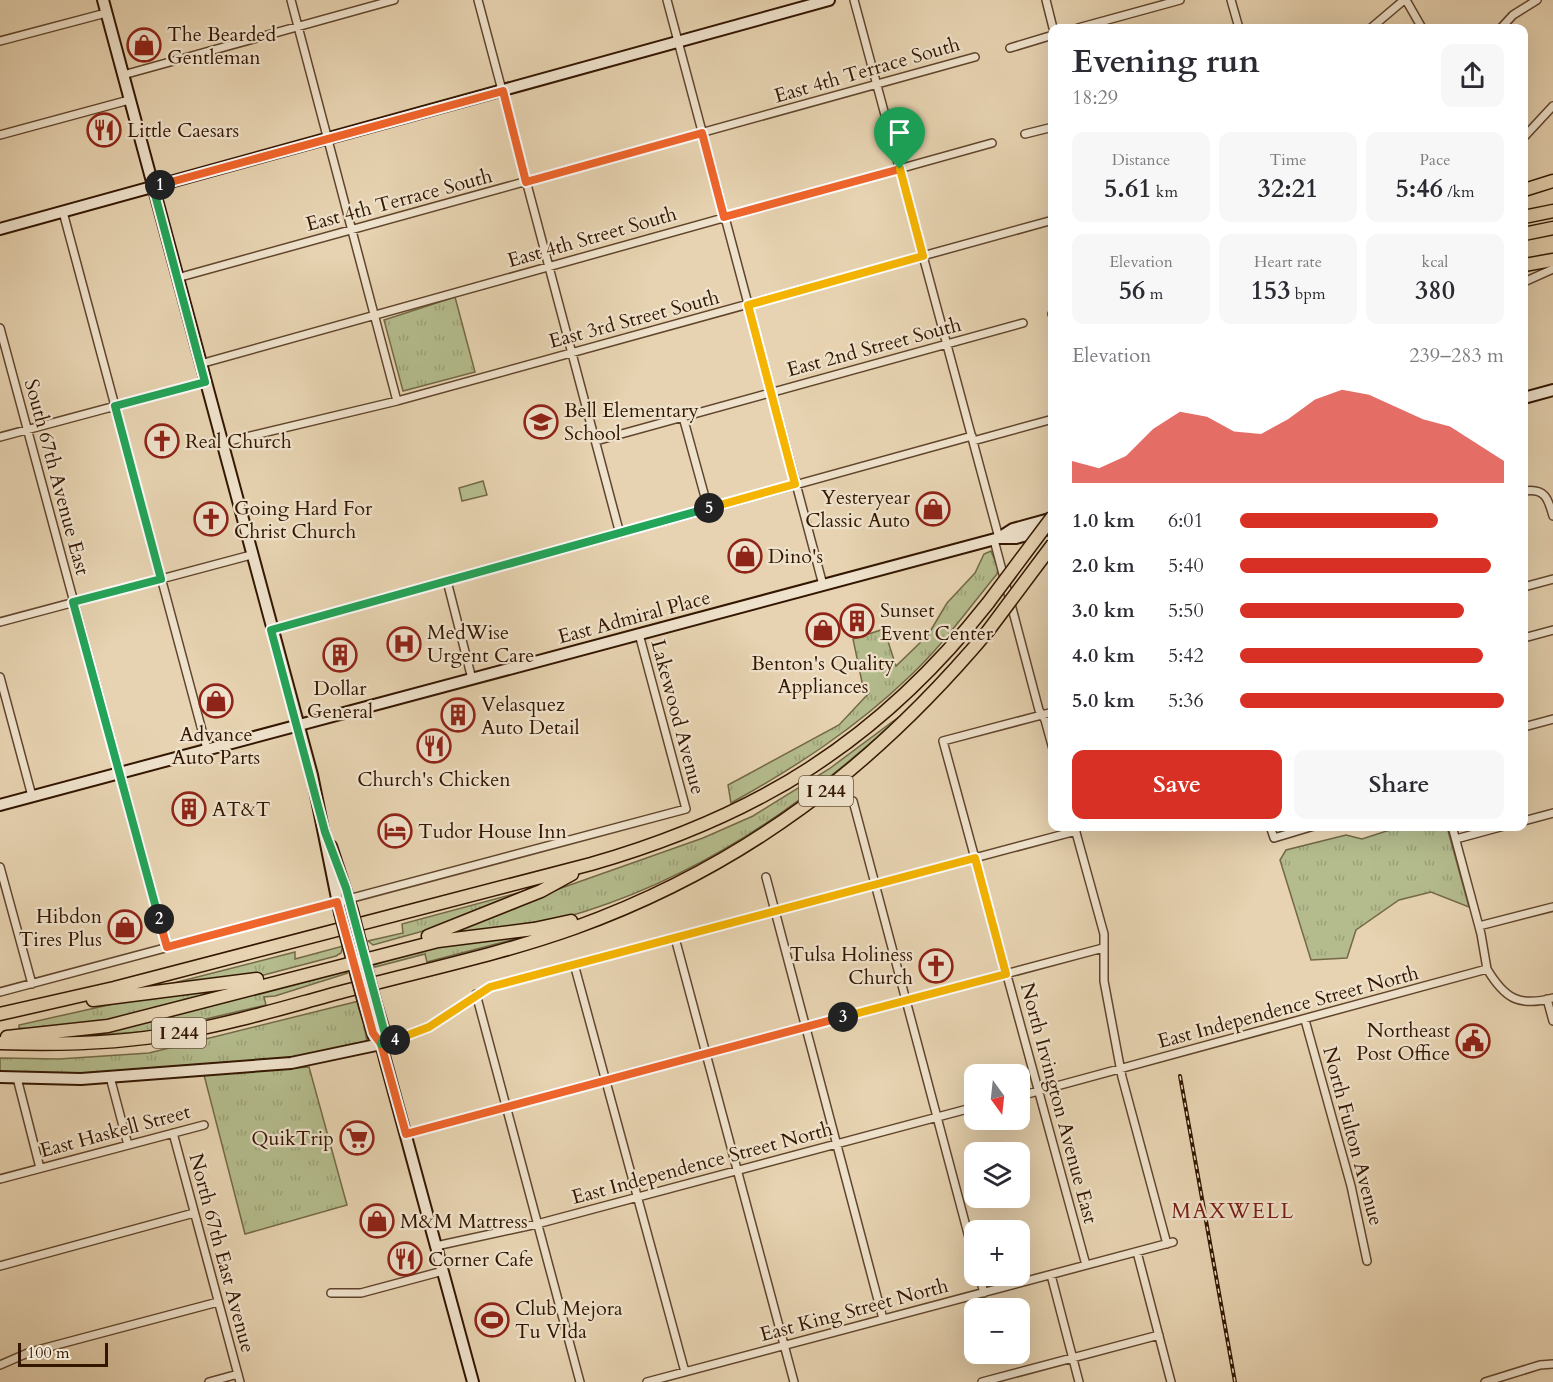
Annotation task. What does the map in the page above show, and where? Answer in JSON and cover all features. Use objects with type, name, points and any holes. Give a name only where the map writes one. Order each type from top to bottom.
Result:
[{"type":"highway","points":[[1528,189],[1553,181]]},
{"type":"highway","points":[[1528,216],[1553,211]]},
{"type":"highway","points":[[1528,233],[1553,228]]},
{"type":"highway","points":[[1528,264],[1553,260]]},
{"type":"highway","name":"I 244","points":[[0,1014],[46,1005],[591,864],[664,842],[708,825],[780,789],[813,768],[890,709],[951,648],[1048,524]]},
{"type":"highway","name":"I 244","points":[[0,1043],[99,1043],[178,1033],[542,938],[630,906],[679,883],[746,846],[851,771],[914,712],[988,630],[1048,551]]},
{"type":"highway","points":[[0,1037],[108,1026],[358,958],[457,926],[541,891],[591,864]]},
{"type":"highway","points":[[46,1005],[236,983],[438,941],[551,926],[630,906]]},
{"type":"main road","points":[[103,0],[298,725],[325,832],[337,902],[348,944],[368,974],[374,1036],[381,1044],[473,1382]]},
{"type":"main road","points":[[0,229],[830,0]]},
{"type":"main road","points":[[1528,397],[1553,390]]},
{"type":"main road","points":[[996,539],[1013,529],[1048,518]]},
{"type":"main road","points":[[996,539],[1016,538],[1048,529]]},
{"type":"main road","name":"East Admiral Place","points":[[0,805],[996,539]]},
{"type":"main road","points":[[325,832],[349,899],[360,941],[358,981],[371,1005]]},
{"type":"main road","points":[[0,1077],[110,1077],[291,1063],[381,1044]]},
{"type":"street","points":[[291,0],[398,401]]},
{"type":"street","points":[[123,75],[394,0]]},
{"type":"street","points":[[478,0],[620,534]]},
{"type":"street","points":[[667,0],[823,585]]},
{"type":"street","points":[[854,0],[972,438],[996,539],[1048,734]]},
{"type":"street","points":[[1046,0],[1052,24]]},
{"type":"street","points":[[1093,24],[1180,0]]},
{"type":"street","points":[[1231,0],[1238,24]]},
{"type":"street","points":[[1376,24],[1405,0],[1420,24]]},
{"type":"street","points":[[1505,24],[1537,0]]},
{"type":"street","points":[[0,41],[106,13]]},
{"type":"street","points":[[1010,48],[1048,37]]},
{"type":"street","name":"East 4th Terrace South","points":[[177,278],[975,57]]},
{"type":"street","points":[[0,135],[129,100]]},
{"type":"street","points":[[1528,133],[1553,106]]},
{"type":"street","points":[[1025,134],[1048,128]]},
{"type":"street","name":"East 4th Street South","points":[[200,364],[992,143]]},
{"type":"street","points":[[63,212],[207,749]]},
{"type":"street","name":"East 3rd Street South","points":[[221,443],[398,401],[1048,221]]},
{"type":"street","points":[[1528,280],[1553,269]]},
{"type":"street","name":"East 2nd Street South","points":[[596,441],[1023,323]]},
{"type":"street","name":"South 67th Avenue East","points":[[0,328],[120,773]]},
{"type":"street","points":[[0,437],[205,382]]},
{"type":"street","points":[[683,417],[708,508]]},
{"type":"street","points":[[271,630],[795,484],[1048,419]]},
{"type":"street","points":[[1528,491],[1541,491],[1548,498],[1553,516]]},
{"type":"street","points":[[0,622],[251,555]]},
{"type":"street","points":[[1528,586],[1553,579]]},
{"type":"street","points":[[447,581],[472,679]]},
{"type":"street","points":[[1528,637],[1553,630]]},
{"type":"street","name":"Lakewood Avenue","points":[[349,899],[686,809],[639,634]]},
{"type":"street","points":[[0,677],[32,796]]},
{"type":"street","points":[[1042,715],[1048,713]]},
{"type":"street","name":"North Irvington Avenue East","points":[[1042,715],[943,741],[1086,1265]]},
{"type":"street","points":[[1528,726],[1553,719]]},
{"type":"street","points":[[120,773],[167,947]]},
{"type":"street","points":[[853,801],[964,1220]]},
{"type":"street","points":[[1528,820],[1553,813]]},
{"type":"street","points":[[381,1044],[429,1027],[476,994],[490,987],[975,858],[1068,831]]},
{"type":"street","points":[[1076,831],[1104,934],[1104,981],[1120,1069]]},
{"type":"street","points":[[1272,831],[1274,838],[1297,831]]},
{"type":"street","points":[[1454,831],[1479,927],[1486,969],[1501,990],[1512,998],[1528,1002],[1550,998],[1553,1021]]},
{"type":"street","points":[[1456,839],[1486,831]]},
{"type":"street","points":[[0,867],[32,984]]},
{"type":"street","points":[[766,877],[883,1319]]},
{"type":"street","points":[[0,992],[349,899]]},
{"type":"street","points":[[1479,927],[1553,907]]},
{"type":"street","points":[[675,938],[794,1382]]},
{"type":"street","points":[[406,1134],[1103,948]]},
{"type":"street","points":[[574,964],[685,1372]]},
{"type":"street","name":"East Independence Street North","points":[[1030,1093],[1486,969]]},
{"type":"street","points":[[476,994],[580,1382]]},
{"type":"street","name":"North Fulton Avenue","points":[[1305,1020],[1351,1186],[1367,1261]]},
{"type":"street","name":"East King Street North","points":[[647,1382],[1170,1243],[1120,1069]]},
{"type":"street","points":[[110,1077],[128,1145]]},
{"type":"street","points":[[16,1078],[40,1168]]},
{"type":"street","name":"East Independence Street North","points":[[436,1246],[537,1224],[964,1110]]},
{"type":"street","name":"East Haskell Street","points":[[0,1179],[204,1125]]},
{"type":"street","name":"North 67th East Avenue","points":[[173,1133],[239,1378]]},
{"type":"street","points":[[0,1266],[194,1213]]},
{"type":"street","points":[[1137,1252],[1171,1382]]},
{"type":"street","points":[[331,1293],[361,1293],[443,1271]]},
{"type":"street","points":[[1051,1275],[1079,1382]]},
{"type":"street","points":[[982,1286],[984,1293]]},
{"type":"street","points":[[0,1365],[30,1352],[218,1302]]},
{"type":"street","points":[[982,1382],[1159,1335]]},
{"type":"street","points":[[1485,1382],[1540,1365],[1553,1364]]},
{"type":"street","points":[[209,1382],[239,1378]]},
{"type":"green space","points":[[455,297],[475,372],[403,391],[384,320]]},
{"type":"green space","points":[[483,481],[487,495],[462,501],[459,488]]},
{"type":"green space","points":[[991,551],[998,568],[997,574],[944,640],[910,676],[868,713],[825,746],[731,803],[728,785],[839,725],[869,693],[863,687],[853,639],[884,629],[896,666],[928,635],[947,603],[975,573],[984,554]]},
{"type":"green space","points":[[904,713],[828,779],[787,809],[703,861],[658,883],[611,902],[549,922],[505,929],[446,934],[536,897],[703,838],[753,816],[829,769]]},
{"type":"green space","points":[[1387,831],[1448,831],[1469,907],[1431,892],[1399,900],[1356,930],[1347,958],[1311,960],[1280,860],[1286,850],[1346,835],[1362,839]]},
{"type":"green space","points":[[525,891],[452,923],[373,945],[368,941],[403,933],[402,924]]},
{"type":"green space","points":[[534,934],[427,962],[425,954],[375,967],[374,965],[423,948]]},
{"type":"green space","points":[[343,946],[341,953],[336,956],[260,976],[154,988],[295,952],[295,959]]},
{"type":"green space","points":[[340,972],[348,973],[275,996],[264,997],[266,1005],[154,1031],[52,1038]]},
{"type":"green space","points":[[236,988],[98,1024],[43,1030],[19,1028],[19,1025],[140,998]]},
{"type":"green space","points":[[359,1001],[367,1041],[323,1053],[71,1074],[0,1072],[0,1058],[59,1059],[149,1053]]},
{"type":"green space","points":[[309,1067],[347,1205],[245,1234],[204,1075]]},
{"type":"railway","points":[[1180,1076],[1235,1382]]},
{"type":"place","name":"The Bearded Gentleman","points":[[144,45]]},
{"type":"place","name":"Little Caesars","points":[[104,130]]},
{"type":"place","name":"Bell Elementary School","points":[[541,422]]},
{"type":"place","name":"Real Church","points":[[162,441]]},
{"type":"place","name":"Yesteryear Classic Auto","points":[[933,509]]},
{"type":"place","name":"Going Hard For Christ Church","points":[[211,519]]},
{"type":"place","name":"Dino's","points":[[745,556]]},
{"type":"place","name":"Sunset Event Center","points":[[857,621]]},
{"type":"place","name":"Benton's Quality Appliances","points":[[823,630]]},
{"type":"place","name":"MedWise Urgent Care","points":[[404,644]]},
{"type":"place","name":"Dollar General","points":[[340,655]]},
{"type":"place","name":"Advance Auto Parts","points":[[216,701]]},
{"type":"place","name":"Velasquez Auto Detail","points":[[458,715]]},
{"type":"place","name":"Church's Chicken","points":[[434,746]]},
{"type":"place","name":"AT&T","points":[[189,809]]},
{"type":"place","name":"Tudor House Inn","points":[[395,831]]},
{"type":"place","name":"Hibdon Tires Plus","points":[[125,927]]},
{"type":"place","name":"Tulsa Holiness Church","points":[[936,966]]},
{"type":"place","name":"Northeast Post Office","points":[[1473,1041]]},
{"type":"place","name":"QuikTrip","points":[[357,1138]]},
{"type":"place","name":"M&M Mattress","points":[[377,1221]]},
{"type":"place","name":"Corner Cafe","points":[[405,1259]]},
{"type":"place","name":"Club Mejora Tu VIda","points":[[492,1320]]},
{"type":"district","name":"MAXWELL","points":[[1233,1211]]},
{"type":"route","points":[[900,169],[724,217],[702,133],[526,182],[503,91],[153,187],[205,382],[115,406],[161,579],[73,602],[167,947],[337,902],[373,1033],[381,1044],[406,1134],[1006,974],[975,858],[490,987],[419,1033],[381,1044],[385,1034],[346,888],[325,832],[312,775],[271,630],[795,484],[748,305],[923,256],[900,169]]}]
